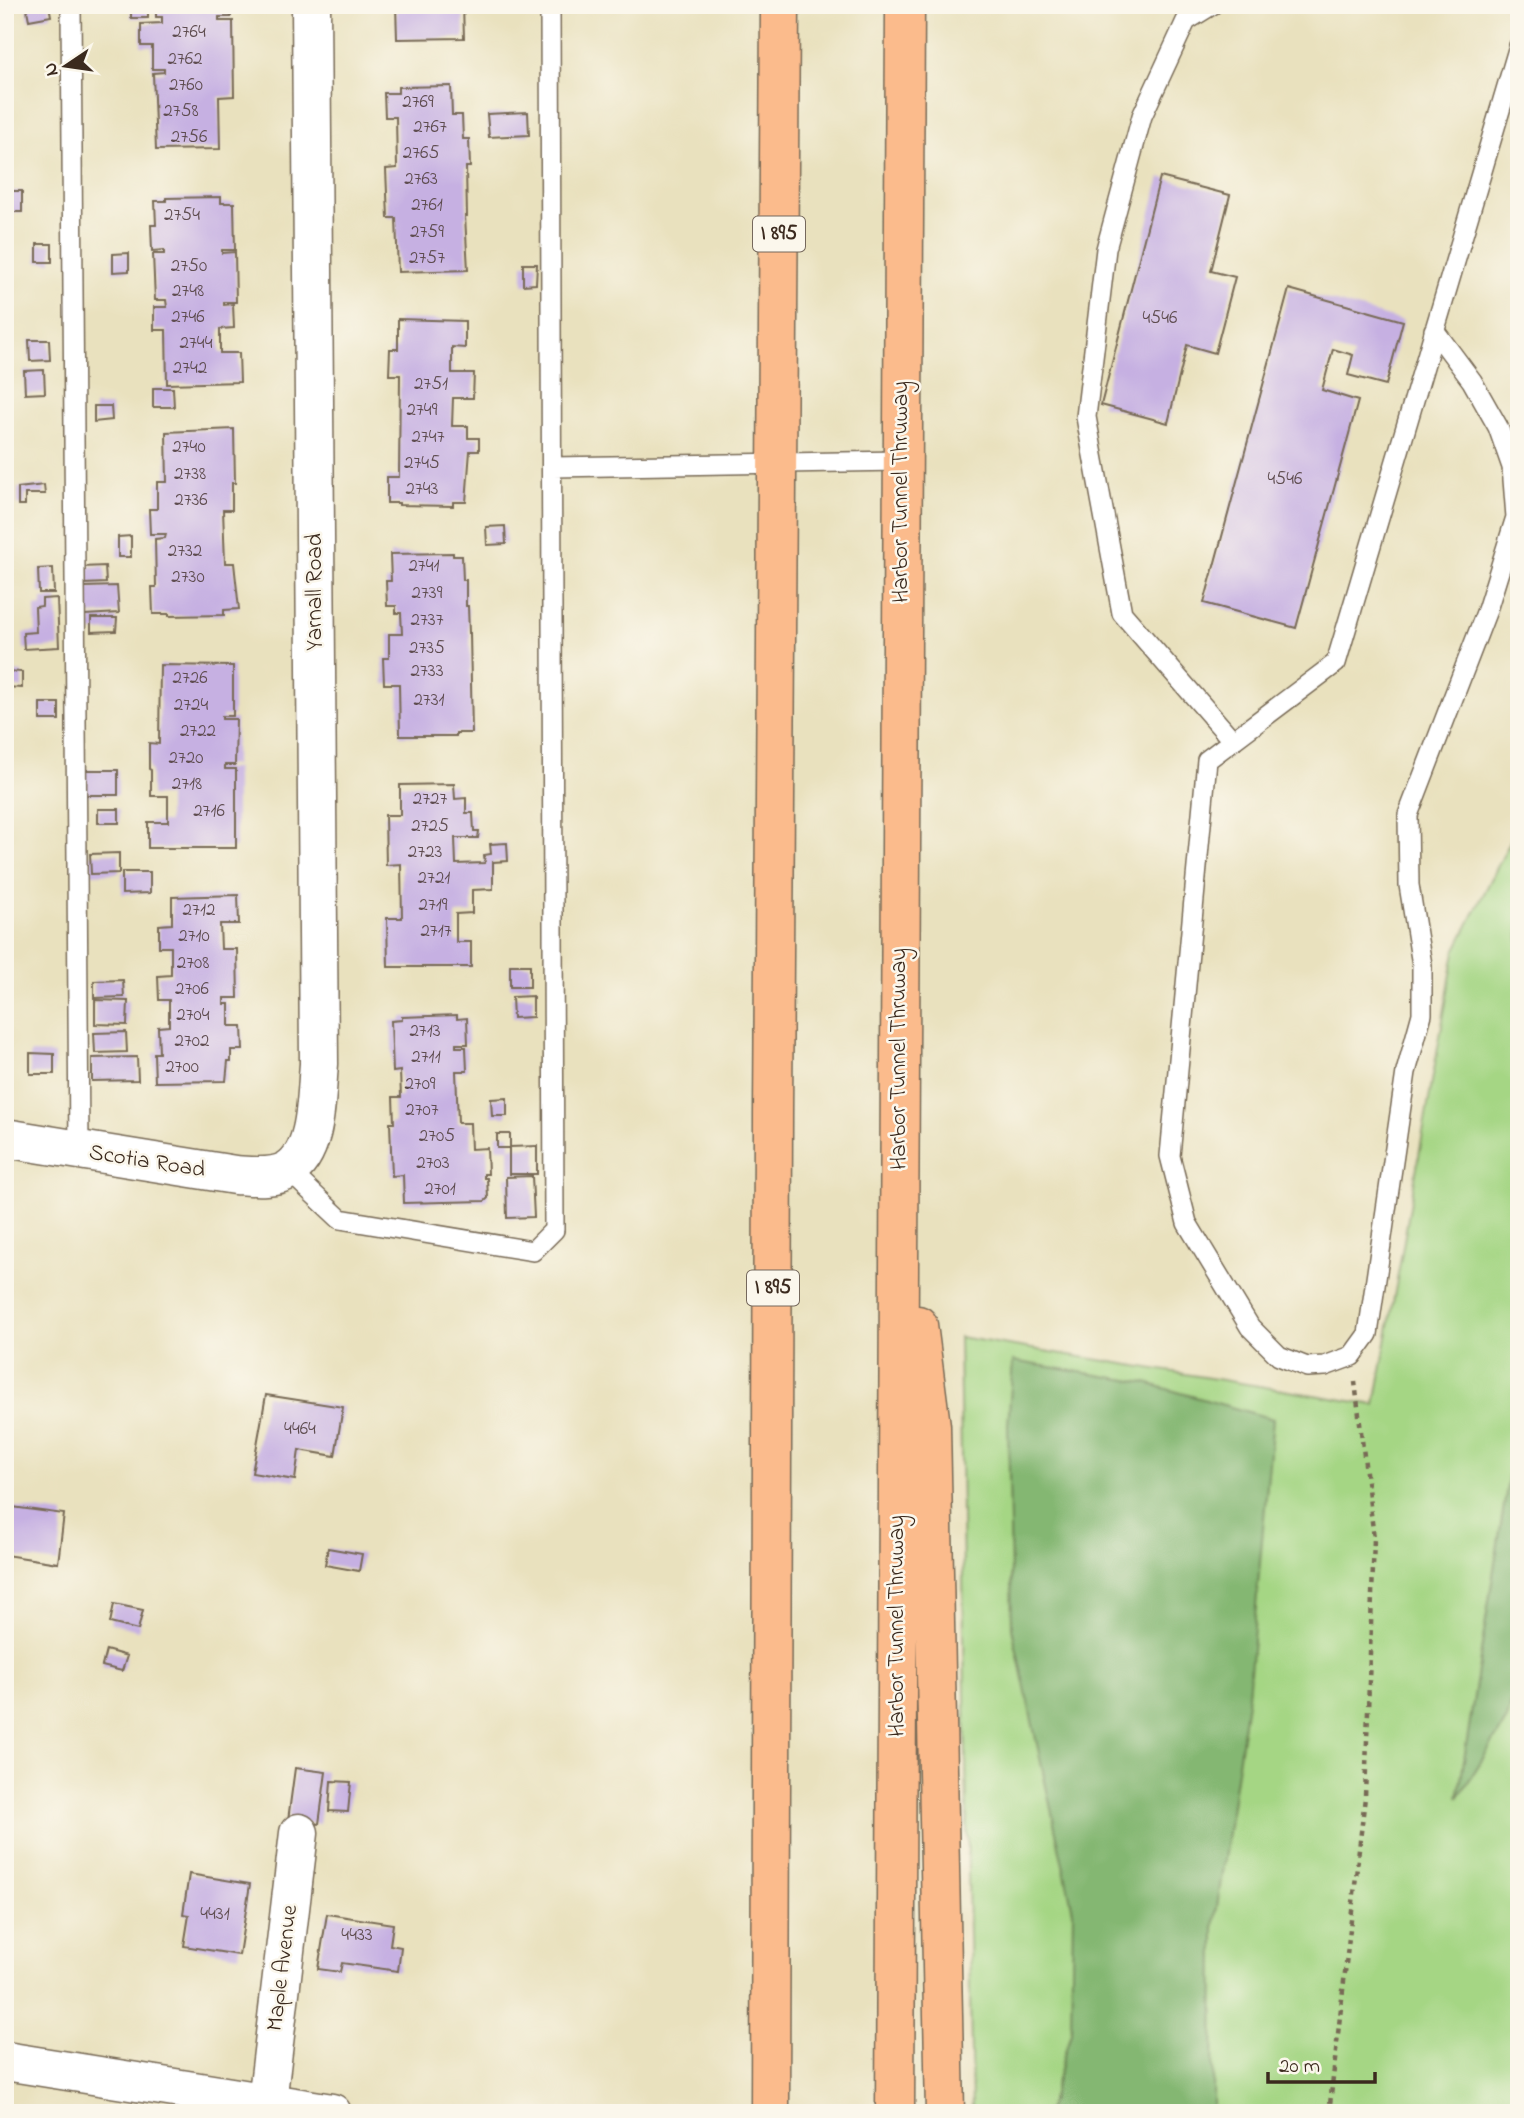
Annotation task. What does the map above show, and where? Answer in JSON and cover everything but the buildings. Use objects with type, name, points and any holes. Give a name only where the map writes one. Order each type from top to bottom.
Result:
[{"type":"highway","name":"I 895","points":[[770,2113],[780,5]]},
{"type":"highway","name":"Harbor Tunnel Thruway","points":[[895,2113],[905,5]]},
{"type":"highway","points":[[898,1169],[931,1426],[945,2113]]},
{"type":"street","name":"Yarnall Road","points":[[288,1170],[307,1150],[315,1116],[319,1065],[310,5]]},
{"type":"street","name":"Scotia Road","points":[[5,1138],[235,1175],[267,1176],[288,1170]]},
{"type":"street","name":"Maple Avenue","points":[[267,2102],[299,1833]]},
{"type":"street","points":[[5,2061],[332,2113]]},
{"type":"lane","points":[[71,5],[79,1151]]},
{"type":"lane","points":[[288,1170],[340,1219],[533,1251],[554,1230],[550,5]]},
{"type":"lane","points":[[1212,5],[1186,21],[1142,116],[1106,249],[1086,416],[1122,612],[1233,741]]},
{"type":"lane","points":[[1434,330],[1472,381],[1498,427],[1512,467],[1516,517],[1487,610],[1408,815],[1409,886],[1422,965],[1422,1014],[1406,1072],[1368,1334],[1352,1356],[1325,1366],[1307,1367],[1279,1356],[1250,1327],[1187,1223],[1170,1156],[1208,760],[1336,663],[1434,330],[1519,46]]},
{"type":"lane","points":[[553,467],[901,461]]},
{"type":"path","points":[[1329,2113],[1365,1797],[1374,1551],[1352,1356]]},
{"type":"green space","points":[[1519,824],[1519,2113],[972,2113],[959,1337],[1375,1405],[1455,951]]},
{"type":"green space","points":[[1013,1361],[1146,1383],[1273,1419],[1248,1695],[1214,1928],[1213,2113],[1047,2113],[1071,2032],[1073,1911],[1012,1628],[1008,1424]]},
{"type":"green space","points":[[1519,1410],[1519,1670],[1507,1720],[1458,1798]]}]
